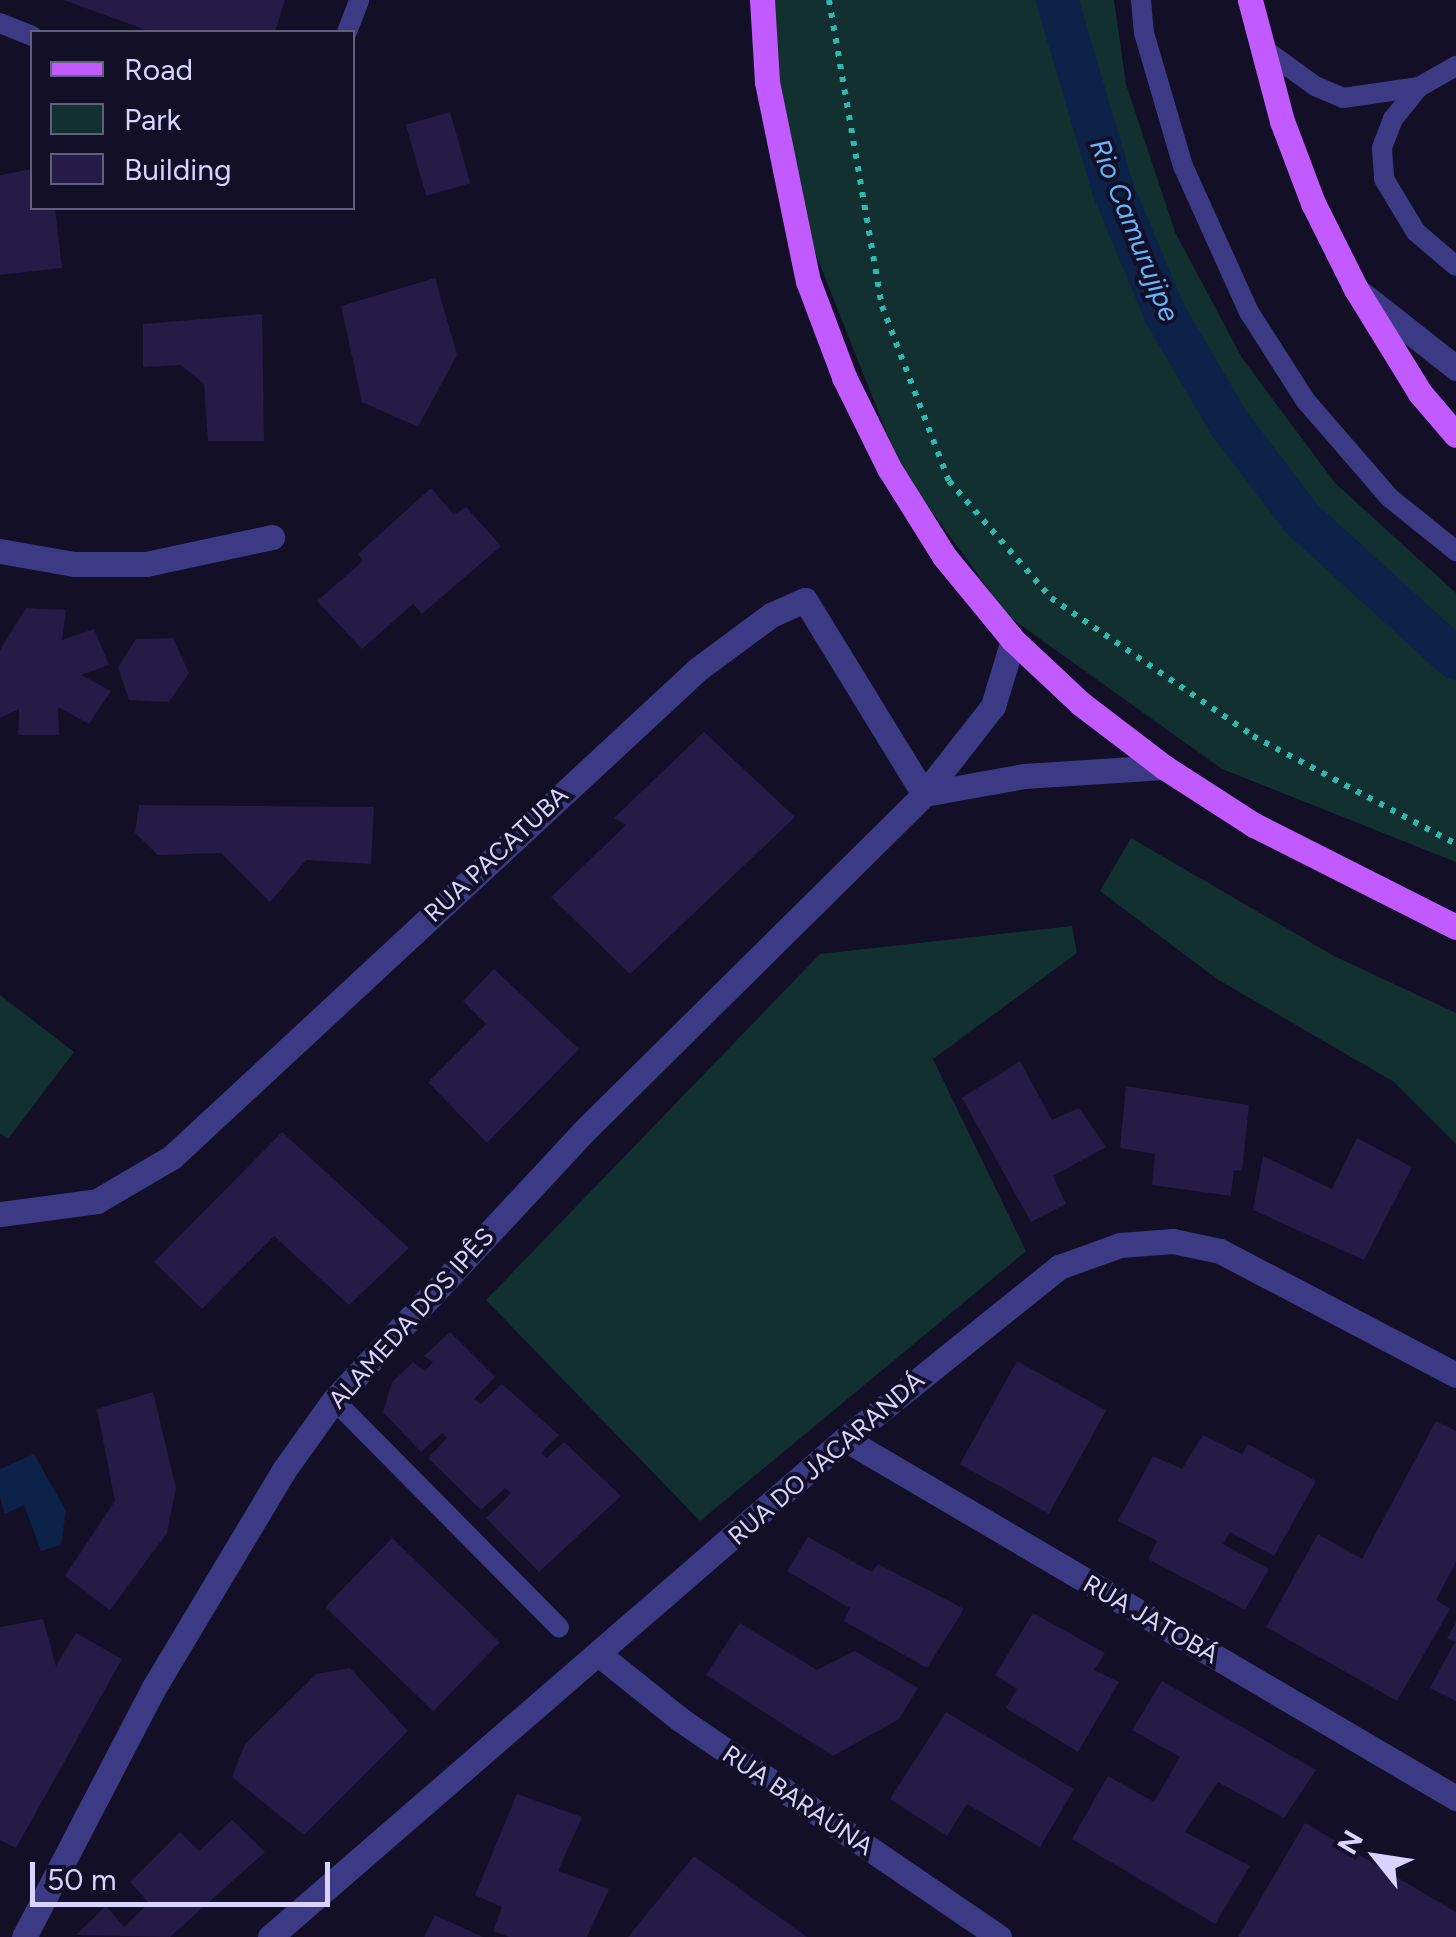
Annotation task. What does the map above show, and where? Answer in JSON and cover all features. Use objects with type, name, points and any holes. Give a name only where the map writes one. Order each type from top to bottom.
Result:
[{"type":"main road","points":[[762,0],[784,186],[844,377],[889,468],[944,556],[1013,640],[1080,703],[1164,768],[1254,825],[1456,928]]},
{"type":"main road","points":[[1250,0],[1260,46],[1313,203],[1356,289],[1420,393],[1456,435]]},
{"type":"street","points":[[1356,289],[1456,368]]},
{"type":"street","points":[[0,550],[74,564],[146,564],[272,537]]},
{"type":"street","name":"RUA PACATUBA","points":[[0,1214],[97,1201],[172,1157],[670,695],[770,616],[805,600],[924,794]]},
{"type":"street","name":"ALAMEDA DOS IPÊS","points":[[24,1937],[153,1690],[284,1470],[334,1400],[584,1131],[924,794],[993,706],[1013,640]]},
{"type":"street","points":[[924,794],[1024,776],[1164,768]]},
{"type":"street","name":"RUA DO JACARANDÁ","points":[[270,1937],[601,1656],[845,1439],[1059,1266],[1120,1245],[1173,1241],[1220,1251],[1456,1375]]},
{"type":"street","name":"RUA JATOBÁ","points":[[845,1439],[1456,1798]]},
{"type":"street","name":"RUA BARAÚNA","points":[[601,1656],[681,1720],[999,1937]]},
{"type":"lane","points":[[347,30],[359,0]]},
{"type":"lane","points":[[1141,0],[1144,33],[1183,166],[1249,312],[1305,400],[1390,498],[1456,552]]},
{"type":"lane","points":[[0,23],[30,35]]},
{"type":"lane","points":[[1260,46],[1288,70],[1343,98],[1419,87]]},
{"type":"lane","points":[[1456,66],[1419,87],[1393,118],[1382,148],[1384,180],[1416,232],[1456,266]]},
{"type":"lane","points":[[334,1400],[559,1626]]},
{"type":"path","points":[[829,0],[882,306],[948,481],[1051,598],[1253,736],[1456,844]]},
{"type":"green space","points":[[769,0],[1114,0],[1126,84],[1175,232],[1242,358],[1335,483],[1456,593],[1456,862],[1222,769],[1008,616],[901,469],[773,146]]},
{"type":"green space","points":[[1131,838],[1334,956],[1456,1013],[1456,1144],[1394,1082],[1217,979],[1100,891]]},
{"type":"green space","points":[[1072,926],[1077,953],[933,1059],[1026,1251],[700,1521],[486,1300],[820,954]]},
{"type":"green space","points":[[0,995],[74,1052],[8,1139],[0,1133]]},
{"type":"water","points":[[34,1454],[66,1511],[61,1545],[41,1551],[24,1505],[5,1514],[0,1498],[0,1469]]},
{"type":"building","points":[[64,0],[285,0],[276,30],[146,30]]},
{"type":"building","points":[[450,112],[470,183],[426,196],[406,125]]},
{"type":"building","points":[[30,169],[30,210],[55,210],[62,268],[0,275],[0,175]]},
{"type":"building","points":[[435,278],[457,355],[418,427],[362,402],[341,306]]},
{"type":"building","points":[[262,314],[264,441],[208,441],[204,384],[181,365],[143,367],[143,324]]},
{"type":"building","points":[[431,488],[454,515],[466,507],[501,546],[422,614],[413,604],[362,649],[317,601],[363,561],[358,554]]},
{"type":"building","points":[[26,608],[66,610],[62,640],[94,629],[109,665],[81,675],[111,691],[89,724],[58,707],[59,735],[18,735],[19,709],[0,718],[0,650]]},
{"type":"building","points":[[173,638],[189,673],[169,702],[129,700],[118,667],[136,639]]},
{"type":"building","points":[[704,732],[795,817],[630,974],[551,897],[626,825],[614,818]]},
{"type":"building","points":[[139,805],[374,807],[371,864],[306,860],[270,902],[221,853],[158,855],[135,833]]},
{"type":"building","points":[[494,969],[579,1049],[487,1143],[428,1082],[486,1024],[463,1001]]},
{"type":"building","points":[[1020,1061],[1052,1120],[1079,1108],[1106,1147],[1053,1176],[1066,1204],[1031,1222],[962,1098]]},
{"type":"building","points":[[1126,1086],[1249,1105],[1242,1171],[1234,1170],[1231,1196],[1152,1185],[1155,1154],[1120,1148]]},
{"type":"building","points":[[282,1132],[409,1248],[349,1305],[274,1236],[202,1309],[154,1262]]},
{"type":"building","points":[[1357,1138],[1412,1167],[1364,1260],[1253,1210],[1263,1156],[1332,1189]]},
{"type":"building","points":[[450,1332],[495,1377],[474,1399],[481,1404],[502,1384],[559,1435],[541,1453],[547,1458],[564,1442],[621,1496],[539,1572],[486,1518],[511,1493],[505,1488],[481,1510],[428,1458],[447,1438],[442,1433],[421,1452],[383,1412],[392,1382],[413,1362],[425,1371],[433,1362],[424,1356]]},
{"type":"building","points":[[1017,1361],[1106,1410],[1049,1514],[960,1464]]},
{"type":"building","points":[[153,1392],[176,1488],[167,1533],[110,1610],[65,1576],[115,1501],[97,1409]]},
{"type":"building","points":[[1436,1421],[1456,1431],[1456,1562],[1436,1600],[1450,1609],[1397,1701],[1266,1627],[1318,1534],[1362,1559]]},
{"type":"building","points":[[1203,1435],[1242,1454],[1248,1444],[1316,1481],[1274,1556],[1230,1532],[1223,1544],[1269,1569],[1245,1610],[1148,1559],[1157,1541],[1118,1521],[1153,1456],[1182,1469]]},
{"type":"building","points":[[808,1537],[872,1572],[878,1564],[964,1609],[927,1668],[844,1621],[850,1608],[787,1571]]},
{"type":"building","points":[[392,1538],[500,1642],[433,1711],[325,1607]]},
{"type":"building","points":[[1033,1613],[1105,1653],[1094,1670],[1119,1682],[1078,1752],[1006,1708],[1017,1689],[995,1675]]},
{"type":"building","points":[[43,1619],[56,1666],[76,1633],[122,1659],[16,1848],[0,1840],[0,1627]]},
{"type":"building","points":[[1456,1622],[1456,1701],[1430,1688],[1455,1642],[1447,1638]]},
{"type":"building","points":[[740,1623],[817,1670],[855,1651],[918,1688],[899,1719],[833,1756],[706,1675]]},
{"type":"building","points":[[350,1668],[408,1731],[304,1835],[232,1777],[245,1744],[316,1674]]},
{"type":"building","points":[[1162,1681],[1316,1770],[1284,1818],[1218,1782],[1185,1832],[1250,1866],[1215,1924],[1072,1839],[1108,1776],[1154,1802],[1180,1757],[1132,1730]]},
{"type":"building","points":[[946,1712],[1074,1789],[1040,1847],[967,1804],[947,1836],[890,1799]]},
{"type":"building","points":[[517,1794],[582,1817],[558,1871],[609,1889],[587,1937],[509,1937],[493,1931],[502,1907],[475,1895]]},
{"type":"building","points":[[232,1820],[265,1852],[170,1937],[76,1935],[106,1906],[124,1927],[149,1903],[130,1882],[180,1832],[199,1851]]},
{"type":"building","points":[[1305,1823],[1456,1912],[1456,1937],[1238,1937]]},
{"type":"building","points":[[694,1856],[807,1937],[628,1937]]},
{"type":"building","points":[[435,1915],[483,1937],[424,1937]]},
{"type":"waterway","name":"Rio Camurujipe","points":[[1057,0],[1114,192],[1165,314],[1229,423],[1302,519],[1456,659]]}]
